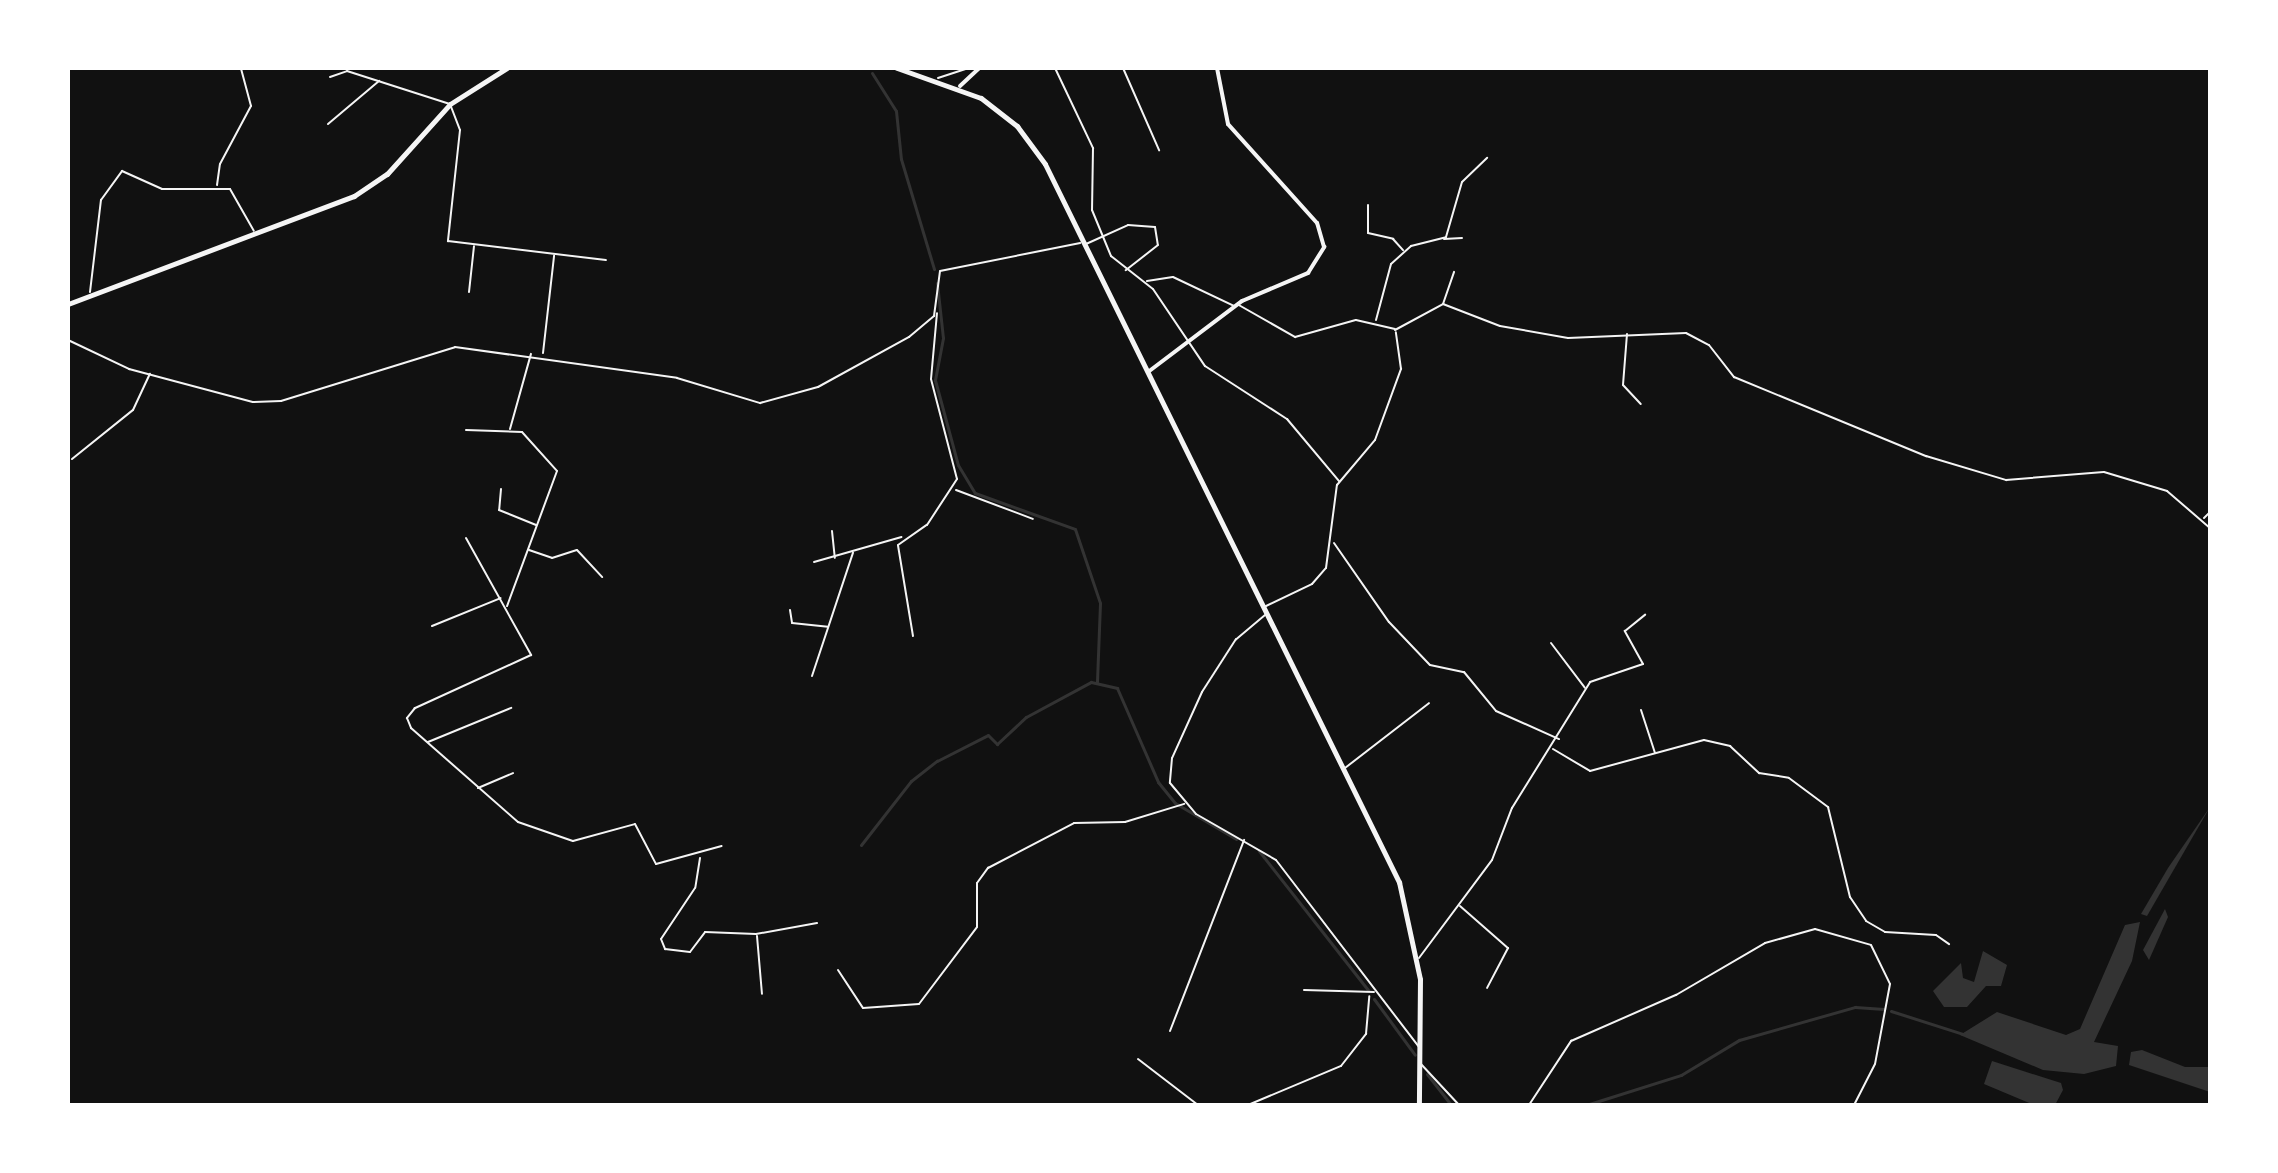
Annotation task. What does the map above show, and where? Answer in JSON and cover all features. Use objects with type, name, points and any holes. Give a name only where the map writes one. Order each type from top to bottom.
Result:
[{"type":"street","points":[[68,304],[90,292],[371,187],[450,104],[507,68]]},
{"type":"street","points":[[897,68],[960,86],[1026,136],[1084,243],[1399,882],[1418,959],[1419,1105]]},
{"type":"street","points":[[960,86],[979,68]]},
{"type":"street","points":[[1148,372],[1236,305],[1308,273],[1324,238],[1228,124],[1217,68]]},
{"type":"lane","points":[[217,187],[220,164],[251,106],[241,68]]},
{"type":"lane","points":[[938,78],[969,68]]},
{"type":"lane","points":[[1055,68],[1093,148],[1091,206],[1100,238],[1126,270],[1146,282],[1187,344],[1211,371],[1287,419],[1339,481]]},
{"type":"lane","points":[[1123,68],[1159,150]]},
{"type":"lane","points":[[330,77],[341,70],[450,104],[460,130],[447,239],[474,245],[606,260]]},
{"type":"lane","points":[[328,124],[380,80]]},
{"type":"lane","points":[[1443,239],[1462,182],[1487,158]]},
{"type":"lane","points":[[90,292],[101,200],[115,174],[130,171],[162,189],[217,187],[237,195],[255,232]]},
{"type":"lane","points":[[1368,205],[1368,233],[1393,239],[1403,251]]},
{"type":"lane","points":[[955,490],[931,379],[937,307],[933,281],[940,271],[1084,243],[1128,225],[1155,227],[1158,245],[1126,270]]},
{"type":"lane","points":[[1376,320],[1385,276],[1403,251],[1443,239],[1462,238]]},
{"type":"lane","points":[[469,292],[474,245]]},
{"type":"lane","points":[[543,355],[554,254]]},
{"type":"lane","points":[[1395,330],[1443,304],[1454,272]]},
{"type":"lane","points":[[1146,282],[1173,277],[1301,337],[1376,320],[1395,330]]},
{"type":"lane","points":[[1443,304],[1500,326],[1568,338],[1628,333],[1696,336],[1734,377],[1949,465],[2006,480],[2104,472],[2167,491],[2210,528]]},
{"type":"lane","points":[[68,340],[150,374],[271,403],[439,349],[532,353],[677,378],[760,403],[818,387],[887,352],[926,325],[937,307]]},
{"type":"lane","points":[[1395,330],[1402,365],[1379,432],[1339,481],[1333,542],[1317,580],[1264,611],[1232,644],[1177,746],[1169,777],[1183,804],[1245,838],[1282,867],[1374,992],[1420,1048]]},
{"type":"lane","points":[[1628,333],[1623,385],[1641,404]]},
{"type":"lane","points":[[510,429],[532,353]]},
{"type":"lane","points":[[72,459],[133,410],[150,374]]},
{"type":"lane","points":[[466,430],[510,429],[540,445],[555,465],[537,526],[507,606]]},
{"type":"lane","points":[[501,489],[499,510],[537,526]]},
{"type":"lane","points":[[955,490],[1033,519]]},
{"type":"lane","points":[[814,562],[853,553],[925,527],[955,490]]},
{"type":"lane","points":[[2203,519],[2210,512]]},
{"type":"lane","points":[[832,531],[835,558]]},
{"type":"lane","points":[[905,536],[897,549],[913,636]]},
{"type":"lane","points":[[466,538],[507,606],[530,659],[412,711],[408,725],[513,819],[573,841],[632,823],[653,863],[700,857],[722,846]]},
{"type":"lane","points":[[1333,542],[1389,622],[1430,665],[1464,672],[1496,711],[1559,739]]},
{"type":"lane","points":[[528,550],[552,558],[577,550],[602,577]]},
{"type":"lane","points":[[812,676],[853,553]]},
{"type":"lane","points":[[432,626],[501,598]]},
{"type":"lane","points":[[790,610],[792,623],[828,627]]},
{"type":"lane","points":[[1418,959],[1459,905],[1586,689],[1643,664],[1625,631],[1645,615]]},
{"type":"lane","points":[[1551,643],[1586,689]]},
{"type":"lane","points":[[1343,769],[1429,703]]},
{"type":"lane","points":[[428,742],[511,708]]},
{"type":"lane","points":[[1641,710],[1655,753]]},
{"type":"lane","points":[[1553,749],[1590,771],[1711,739],[1740,752],[1759,773],[1800,785],[1831,811],[1856,910],[1885,932],[1936,935],[1949,944]]},
{"type":"lane","points":[[478,788],[513,773]]},
{"type":"lane","points":[[838,970],[858,1006],[919,1004],[977,927],[977,883],[988,868],[1074,823],[1177,811],[1183,804]]},
{"type":"lane","points":[[1170,1031],[1235,847],[1245,838]]},
{"type":"lane","points":[[700,857],[695,888],[662,947],[685,954],[705,932],[756,934],[817,923]]},
{"type":"lane","points":[[1459,905],[1508,948],[1487,988]]},
{"type":"lane","points":[[1529,1105],[1571,1041],[1676,995],[1765,943],[1815,929],[1871,945],[1890,984],[1875,1064],[1854,1105]]},
{"type":"lane","points":[[756,934],[762,994]]},
{"type":"lane","points":[[1304,990],[1369,996],[1374,992]]},
{"type":"lane","points":[[1248,1105],[1341,1066],[1366,1034],[1369,996]]},
{"type":"lane","points":[[1138,1059],[1198,1105]]},
{"type":"lane","points":[[1420,1063],[1459,1105]]},
{"type":"shaded area","points":[[2210,807],[2147,916],[2141,914],[2168,868]]},
{"type":"shaded area","points":[[2165,909],[2168,917],[2149,960],[2143,950]]},
{"type":"shaded area","points":[[2140,922],[2132,961],[2094,1042],[2118,1046],[2116,1066],[2084,1074],[2043,1070],[1960,1035],[1997,1012],[2066,1035],[2080,1029],[2125,925]]},
{"type":"shaded area","points":[[1983,951],[2007,965],[2001,986],[1986,986],[1967,1007],[1944,1007],[1933,991],[1961,963],[1963,978],[1974,982]]},
{"type":"shaded area","points":[[2142,1050],[2185,1067],[2210,1067],[2210,1092],[2129,1065],[2131,1052]]},
{"type":"shaded area","points":[[1992,1061],[2061,1083],[2063,1090],[2055,1105],[2034,1105],[1984,1084]]},
{"type":"waterway","points":[[872,73],[896,111],[901,159],[934,269]]},
{"type":"waterway","points":[[937,283],[943,338],[935,380],[958,465],[975,493],[1075,529],[1100,603],[1097,682]]},
{"type":"waterway","points":[[861,845],[911,781],[937,761],[988,735],[997,744],[1026,717],[1091,682],[1117,688],[1158,782],[1175,803],[1236,839]]},
{"type":"waterway","points":[[1259,851],[1368,990]]},
{"type":"waterway","points":[[1374,999],[1415,1055]]},
{"type":"waterway","points":[[1586,1105],[1681,1075],[1739,1040],[1855,1007],[1884,1009]]},
{"type":"waterway","points":[[1891,1011],[1963,1034]]},
{"type":"waterway","points":[[1427,1074],[1451,1105]]}]
